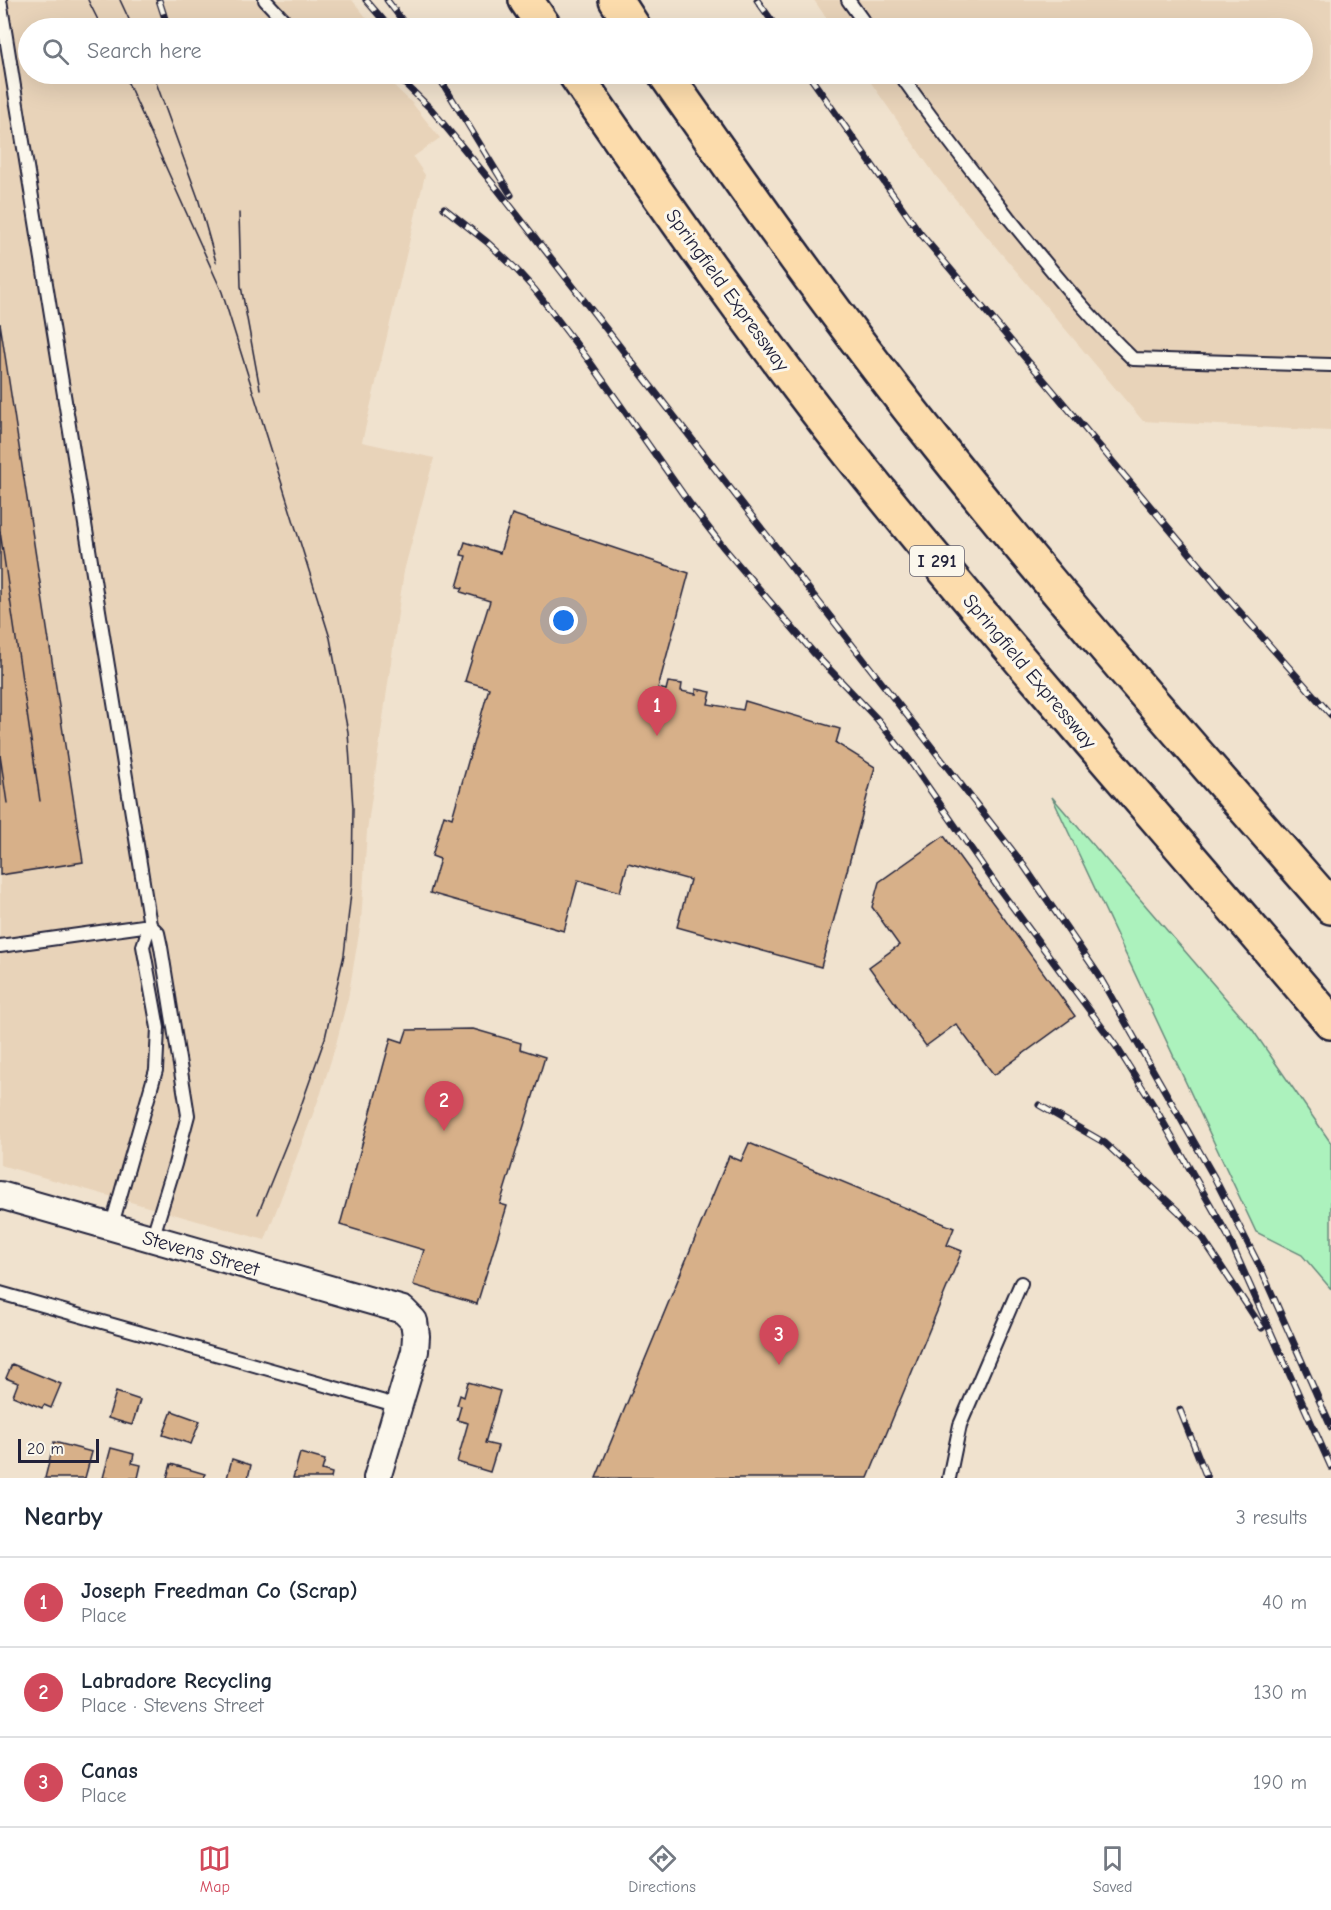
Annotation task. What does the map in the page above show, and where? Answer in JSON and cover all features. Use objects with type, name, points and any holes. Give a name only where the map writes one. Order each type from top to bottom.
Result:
[{"type":"highway","points":[[526,0],[538,18]]},
{"type":"highway","points":[[616,0],[628,18]]},
{"type":"highway","name":"Springfield Expressway","points":[[582,84],[730,296],[849,452],[1013,652],[1331,1022]]},
{"type":"highway","points":[[672,84],[768,220],[940,448],[1070,606],[1331,907]]},
{"type":"street","name":"Stevens Street","points":[[0,1195],[403,1310],[414,1321],[416,1336],[415,1351],[399,1406]]},
{"type":"street","points":[[377,1478],[399,1406]]},
{"type":"lane","points":[[0,0],[150,925],[143,946],[158,1028],[156,1070],[111,1228]]},
{"type":"lane","points":[[265,0],[282,18]]},
{"type":"lane","points":[[848,0],[861,18]]},
{"type":"lane","points":[[907,84],[936,125],[1066,288],[1132,359],[1331,365]]},
{"type":"lane","points":[[0,946],[150,925]]},
{"type":"lane","points":[[150,925],[158,933],[161,946],[188,1115],[176,1164],[152,1239]]},
{"type":"lane","points":[[949,1478],[960,1425],[1021,1283]]},
{"type":"lane","points":[[0,1293],[399,1406]]},
{"type":"shaded area","points":[[0,0],[352,0],[367,18],[18,18],[18,84],[392,84],[412,103],[440,138],[413,157],[425,175],[362,442],[434,458],[404,571],[367,831],[361,922],[348,998],[336,1044],[321,1093],[265,1240],[0,1165]]},
{"type":"shaded area","points":[[814,0],[1331,0],[1331,431],[1143,421],[935,175],[872,84],[1313,84],[1313,18],[826,18]]},
{"type":"green space","points":[[1052,797],[1252,1029],[1331,1143],[1331,1289],[1302,1255],[1256,1232]]},
{"type":"building","points":[[0,323],[83,862],[0,875]]},
{"type":"building","points":[[512,514],[689,573],[658,688],[666,690],[668,682],[682,684],[681,691],[696,694],[696,689],[711,692],[708,704],[743,710],[745,701],[840,729],[836,743],[875,767],[821,967],[677,927],[690,880],[628,863],[620,892],[578,880],[564,931],[430,893],[440,859],[432,856],[444,815],[452,818],[489,688],[465,681],[490,601],[461,592],[463,588],[457,587],[466,556],[461,555],[465,542],[500,553]]},
{"type":"building","points":[[944,836],[1075,1016],[994,1075],[956,1024],[926,1046],[869,967],[899,945],[872,907],[879,882]]},
{"type":"building","points":[[473,1029],[521,1043],[520,1049],[545,1057],[500,1204],[507,1206],[477,1304],[413,1285],[424,1250],[340,1225],[391,1038],[403,1042],[407,1030]]},
{"type":"building","points":[[749,1143],[954,1228],[947,1245],[962,1251],[868,1478],[596,1478],[729,1156],[741,1161]]},
{"type":"building","points":[[12,1364],[61,1384],[51,1408],[44,1405],[42,1408],[13,1396],[18,1383],[6,1378]]},
{"type":"building","points":[[468,1382],[500,1391],[485,1443],[498,1446],[490,1472],[457,1462],[468,1423],[457,1420],[461,1406],[457,1405],[460,1395],[464,1397]]},
{"type":"building","points":[[116,1392],[140,1400],[132,1425],[108,1418]]},
{"type":"building","points":[[172,1411],[200,1421],[191,1444],[163,1435]]},
{"type":"building","points":[[54,1442],[92,1452],[85,1478],[45,1478]]},
{"type":"building","points":[[111,1448],[134,1454],[132,1463],[141,1465],[138,1478],[103,1478]]},
{"type":"building","points":[[300,1453],[325,1460],[322,1470],[332,1473],[331,1478],[293,1478]]},
{"type":"building","points":[[232,1459],[251,1465],[248,1478],[227,1478]]},
{"type":"building","points":[[171,1464],[205,1474],[204,1478],[167,1478]]},
{"type":"tram line","points":[[88,0],[97,18]]},
{"type":"tram line","points":[[120,0],[128,18]]},
{"type":"tram line","points":[[128,84],[222,292],[330,638],[348,732],[353,808],[352,884],[344,955],[325,1038],[296,1120],[258,1214]]},
{"type":"tram line","points":[[157,84],[198,198],[216,262]]},
{"type":"tram line","points":[[239,213],[241,286],[260,389]]},
{"type":"tram line","points":[[0,531],[40,801]]},
{"type":"tram line","points":[[0,755],[7,803]]},
{"type":"railway","points":[[159,0],[165,18]]},
{"type":"railway","points":[[366,0],[381,18]]},
{"type":"railway","points":[[387,0],[400,18]]},
{"type":"railway","points":[[757,0],[770,18]]},
{"type":"railway","points":[[405,84],[431,109],[498,190],[1022,863],[1098,974],[1214,1177],[1260,1267],[1331,1427]]},
{"type":"railway","points":[[443,84],[511,195]]},
{"type":"railway","points":[[815,84],[920,233],[1225,595],[1331,715]]},
{"type":"railway","points":[[444,208],[487,242],[535,290],[590,362],[690,504],[724,548],[813,652],[878,720],[910,761],[997,886],[1116,1046],[1154,1106],[1227,1234],[1331,1467]]},
{"type":"railway","points":[[1039,1105],[1105,1143],[1179,1212],[1203,1239],[1262,1328]]},
{"type":"railway","points":[[1180,1410],[1207,1478]]},
{"type":"place","name":"Joseph Freedman Co (Scrap)","points":[[657,736]]},
{"type":"place","name":"Labradore Recycling","points":[[444,1131]]},
{"type":"place","name":"Canas","points":[[779,1365]]}]
